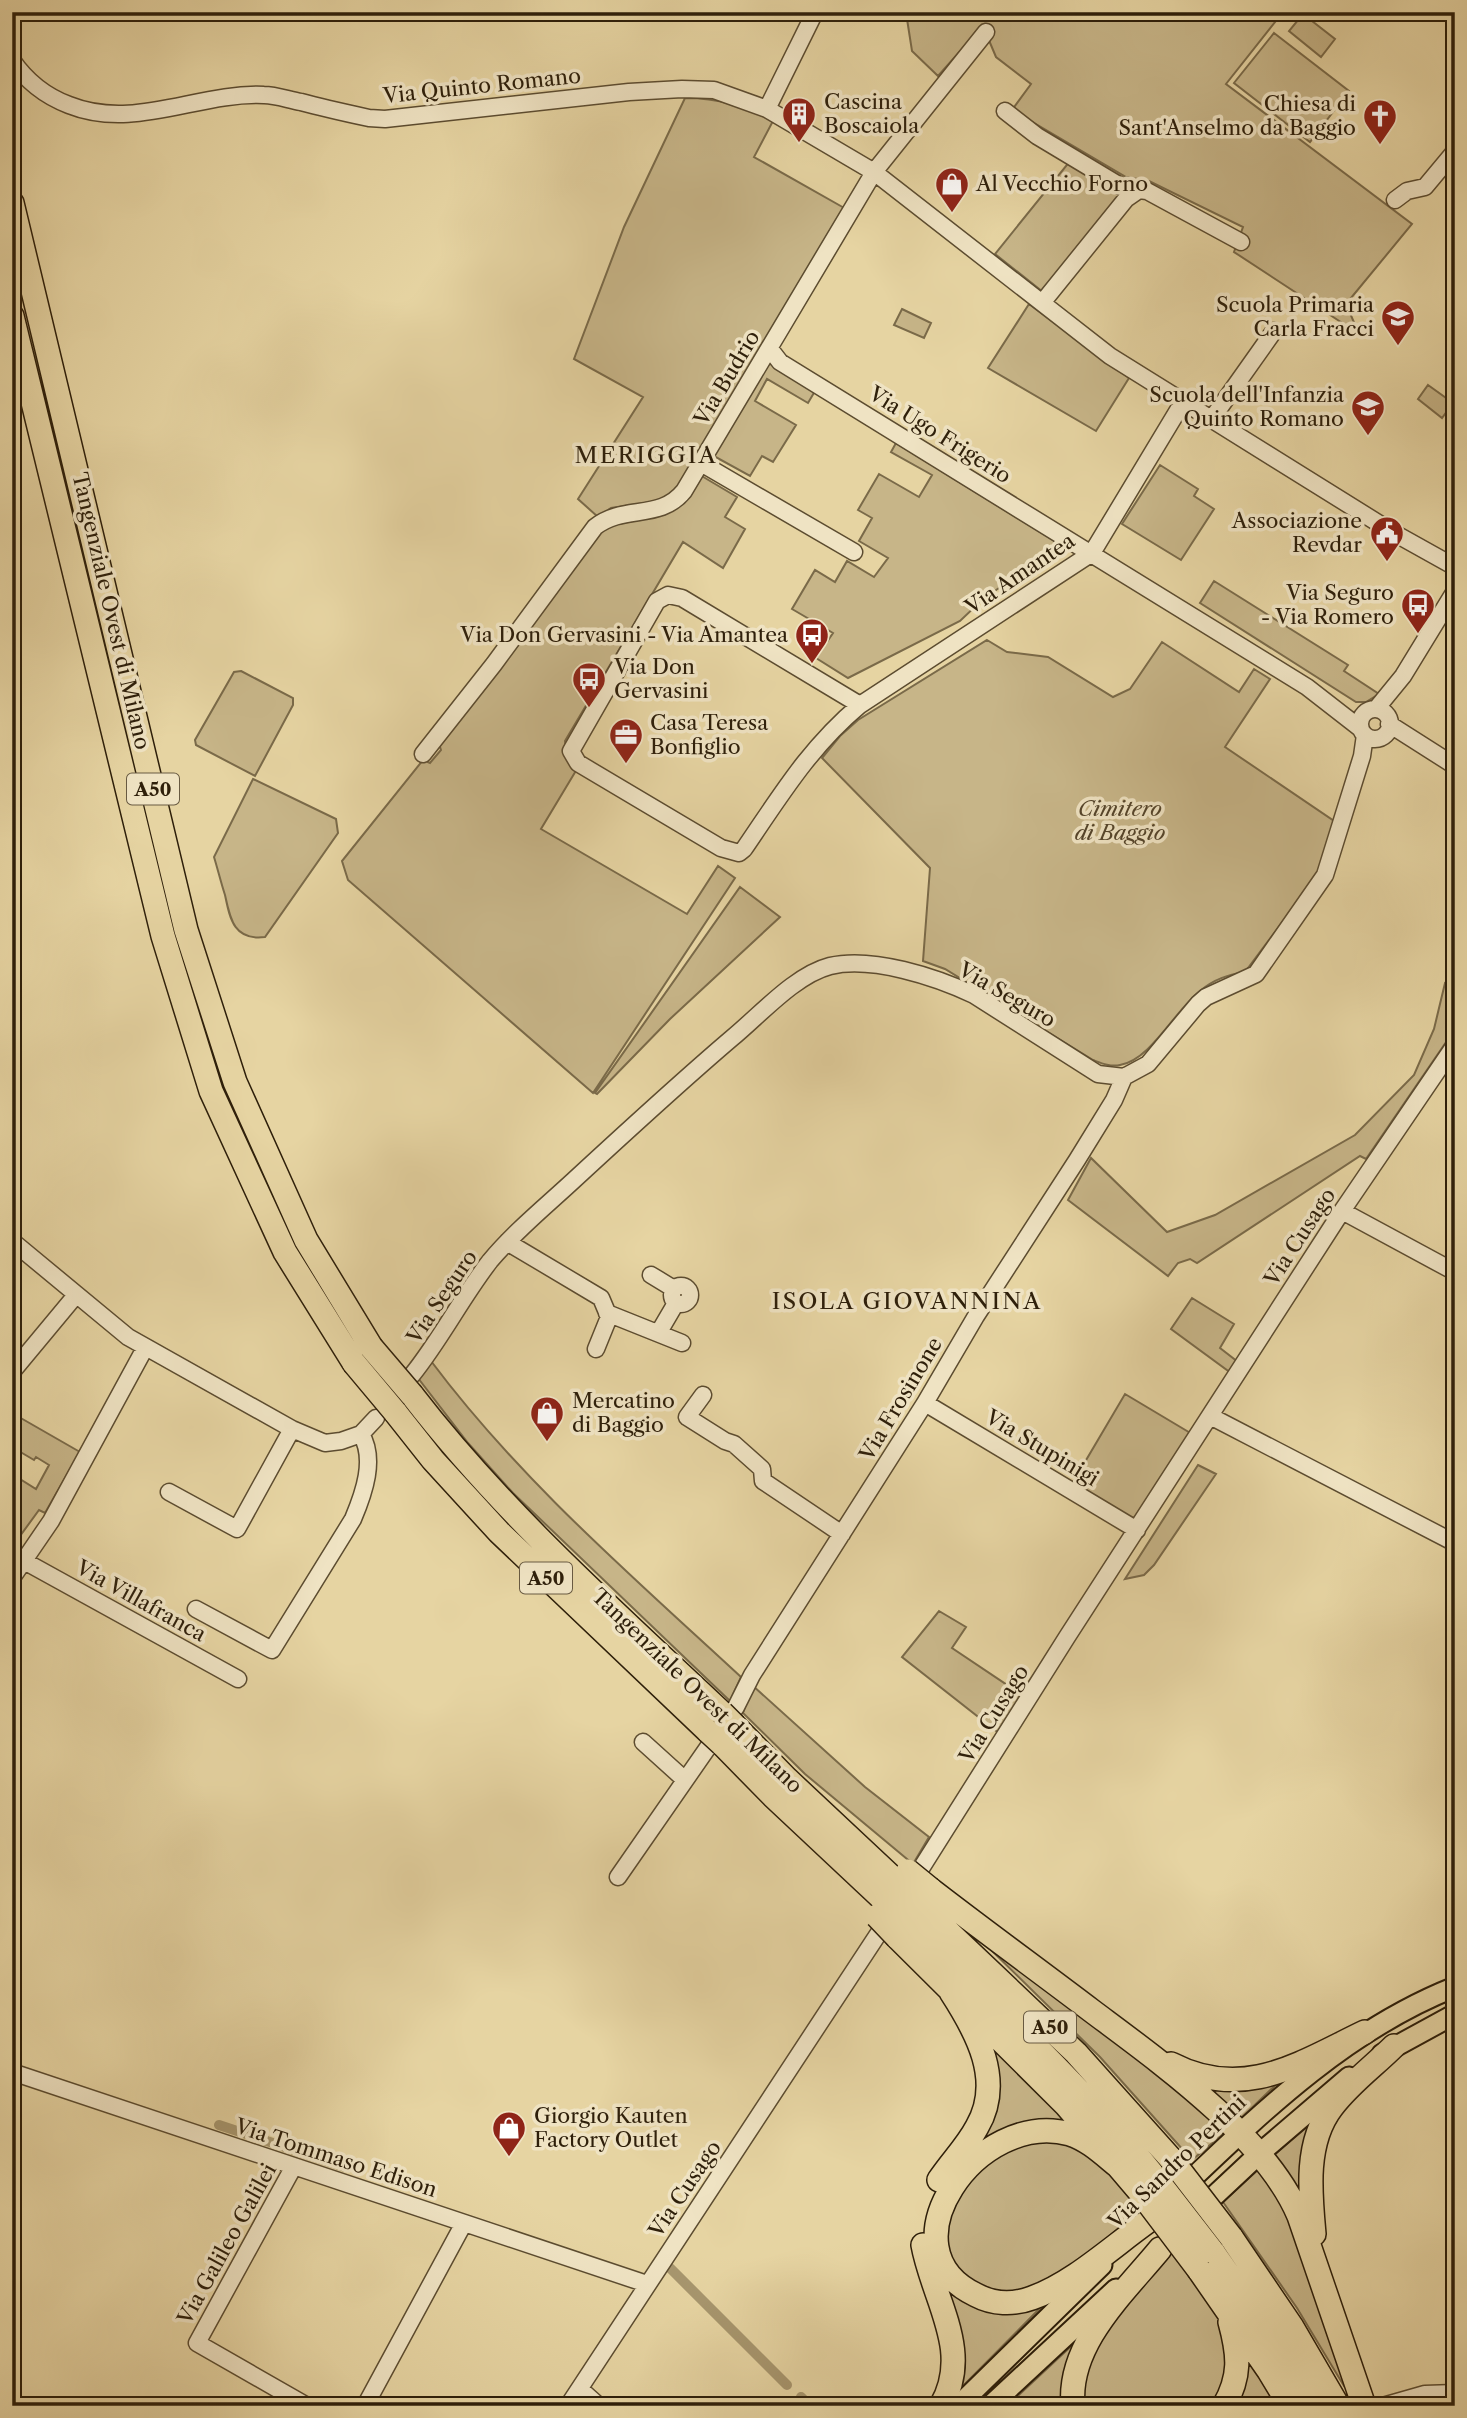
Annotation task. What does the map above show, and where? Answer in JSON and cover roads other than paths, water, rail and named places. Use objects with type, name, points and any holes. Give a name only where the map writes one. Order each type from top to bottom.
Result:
[{"type":"highway","name":"Tangenziale Ovest di Milano","points":[[12,204],[186,930],[240,1094],[306,1240],[371,1346],[412,1385],[458,1453],[524,1526],[780,1787],[881,1909],[1059,2068],[1097,2109],[1147,2184]]},
{"type":"highway","name":"Tangenziale Ovest di Milano","points":[[12,316],[163,936],[211,1091],[285,1252],[386,1415],[433,1460],[499,1532],[722,1729]]},
{"type":"highway","name":"Tangenziale Ovest di Milano","points":[[780,1787],[904,1877],[924,1896],[1076,2053],[1171,2159],[1214,2253],[1317,2403]]},
{"type":"highway","points":[[924,1896],[1143,2049],[1240,2133],[1272,2168],[1292,2197],[1320,2271],[1364,2406]]},
{"type":"highway","points":[[902,1930],[951,1992],[975,2031],[986,2064],[988,2092],[978,2126],[936,2185],[928,2199],[922,2224],[924,2255],[946,2316],[954,2349],[951,2381],[941,2406]]},
{"type":"highway","points":[[951,1992],[1066,2105],[1119,2167]]},
{"type":"highway","points":[[1143,2049],[1195,2073],[1216,2079],[1246,2079],[1271,2076],[1365,2032]]},
{"type":"highway","points":[[1320,2271],[1311,2191],[1318,2133],[1339,2099],[1394,2046]]},
{"type":"highway","points":[[1147,2222],[1050,2290],[1017,2302],[985,2299],[968,2291],[955,2280],[944,2266],[938,2251],[936,2233],[938,2217],[956,2180],[972,2163],[1009,2138],[1028,2132],[1050,2131],[1070,2134],[1084,2141],[1147,2184],[1214,2253],[1237,2346],[1238,2369],[1233,2389],[1224,2406]]},
{"type":"highway","points":[[1073,2406],[1072,2386],[1084,2346],[1160,2249]]},
{"type":"highway","points":[[1227,2309],[1269,2371],[1317,2403]]},
{"type":"main road","name":"Via Sandro Pertini","points":[[958,2406],[1240,2133],[1319,2064],[1365,2032],[1455,1987]]},
{"type":"main road","points":[[990,2406],[1324,2096],[1394,2046],[1455,2014]]},
{"type":"street","points":[[767,109],[815,12]]},
{"type":"street","points":[[874,172],[986,32]]},
{"type":"street","name":"Via Quinto Romano","points":[[12,60],[32,85],[54,100],[103,115],[128,115],[229,97],[267,95],[369,118],[404,118],[615,94],[681,89],[714,90],[767,109],[874,172],[1110,356],[1394,533],[1455,567]]},
{"type":"street","points":[[1004,111],[1037,136],[1132,193]]},
{"type":"street","points":[[1395,200],[1407,191],[1426,187],[1455,151]]},
{"type":"street","name":"Via Budrio","points":[[423,754],[494,664],[589,532],[615,515],[668,505],[684,491],[874,172]]},
{"type":"street","points":[[1042,303],[1132,193],[1139,190],[1147,191],[1241,242]]},
{"type":"street","points":[[1211,420],[1274,331]]},
{"type":"street","name":"Via Ugo Frigerio","points":[[770,349],[780,362],[1307,687],[1455,766]]},
{"type":"street","name":"Via Amantea","points":[[860,705],[682,598],[668,594],[657,601],[572,751],[578,763],[721,848],[739,853],[809,755],[838,723],[860,705],[1092,552],[1183,402]]},
{"type":"street","points":[[701,463],[854,552]]},
{"type":"street","points":[[1124,1077],[1148,1064],[1206,997],[1256,974],[1322,879],[1362,756],[1376,725],[1455,591]]},
{"type":"street","name":"Via Seguro","points":[[412,1385],[479,1277],[507,1242],[659,1101],[799,982],[827,967],[855,963],[913,972],[953,985],[974,995],[1098,1074],[1124,1077]]},
{"type":"street","name":"Via Cusago","points":[[568,2406],[936,1846],[1067,1637],[1342,1211],[1452,1056]]},
{"type":"street","name":"Via Frosinone","points":[[618,1877],[722,1729],[752,1675],[925,1403],[975,1316],[1114,1100],[1124,1077]]},
{"type":"street","points":[[1342,1211],[1455,1272]]},
{"type":"street","points":[[12,1241],[145,1348],[292,1429],[325,1443],[341,1441],[361,1434],[386,1415]]},
{"type":"street","name":"Via Seguro","points":[[507,1242],[601,1298],[607,1313]]},
{"type":"street","points":[[651,1275],[675,1296],[659,1332]]},
{"type":"street","points":[[12,1372],[76,1295]]},
{"type":"street","points":[[607,1313],[682,1343]]},
{"type":"street","points":[[596,1349],[609,1317],[607,1313]]},
{"type":"street","points":[[12,1578],[51,1521],[145,1348]]},
{"type":"street","points":[[703,1395],[687,1417],[734,1444],[762,1469],[763,1481],[842,1534]]},
{"type":"street","name":"Via Stupinigi","points":[[925,1403],[1137,1530]]},
{"type":"street","points":[[1210,1416],[1455,1543]]},
{"type":"street","points":[[169,1492],[237,1530],[292,1429]]},
{"type":"street","points":[[196,1609],[272,1650],[356,1512],[367,1469],[368,1445],[361,1434]]},
{"type":"street","name":"Via Villafranca","points":[[24,1561],[238,1679]]},
{"type":"street","points":[[643,1742],[685,1780]]},
{"type":"street","name":"Via Tommaso Edison","points":[[12,2072],[647,2284]]},
{"type":"street","name":"Via Galileo Galilei","points":[[294,2166],[197,2343],[307,2406]]},
{"type":"street","points":[[365,2406],[464,2223]]},
{"type":"street","points":[[580,2389],[599,2406]]},
{"type":"street","points":[[1383,2406],[1425,2394],[1451,2397]]},
{"type":"waterway","points":[[219,2125],[345,2167]]},
{"type":"waterway","points":[[670,2268],[787,2385]]},
{"type":"waterway","points":[[801,2397],[810,2406]]},
{"type":"place","name":"Cascina Boscaiola","points":[[799,144]]},
{"type":"place","name":"Chiesa di Sant'Anselmo da Baggio","points":[[1380,146]]},
{"type":"place","name":"Al Vecchio Forno","points":[[952,214]]},
{"type":"place","name":"Scuola Primaria Carla Fracci","points":[[1398,347]]},
{"type":"place","name":"Scuola dell'Infanzia Quinto Romano","points":[[1368,437]]},
{"type":"place","name":"Associazione Revdar","points":[[1387,563]]},
{"type":"place","name":"Via Seguro - Via Romero","points":[[1418,635]]},
{"type":"place","name":"Via Don Gervasini - Via Amantea","points":[[812,665]]},
{"type":"place","name":"Via Don Gervasini","points":[[589,709]]},
{"type":"place","name":"Casa Teresa Bonfiglio","points":[[626,765]]},
{"type":"place","name":"Mercatino di Baggio","points":[[547,1443]]},
{"type":"place","name":"Giorgio Kauten Factory Outlet","points":[[509,2158]]},
{"type":"district","name":"MERIGGIA","points":[[646,455]]},
{"type":"district","name":"ISOLA GIOVANNINA","points":[[907,1301]]},
{"type":"park label","name":"Cimitero di Baggio","points":[[1120,821]]}]
